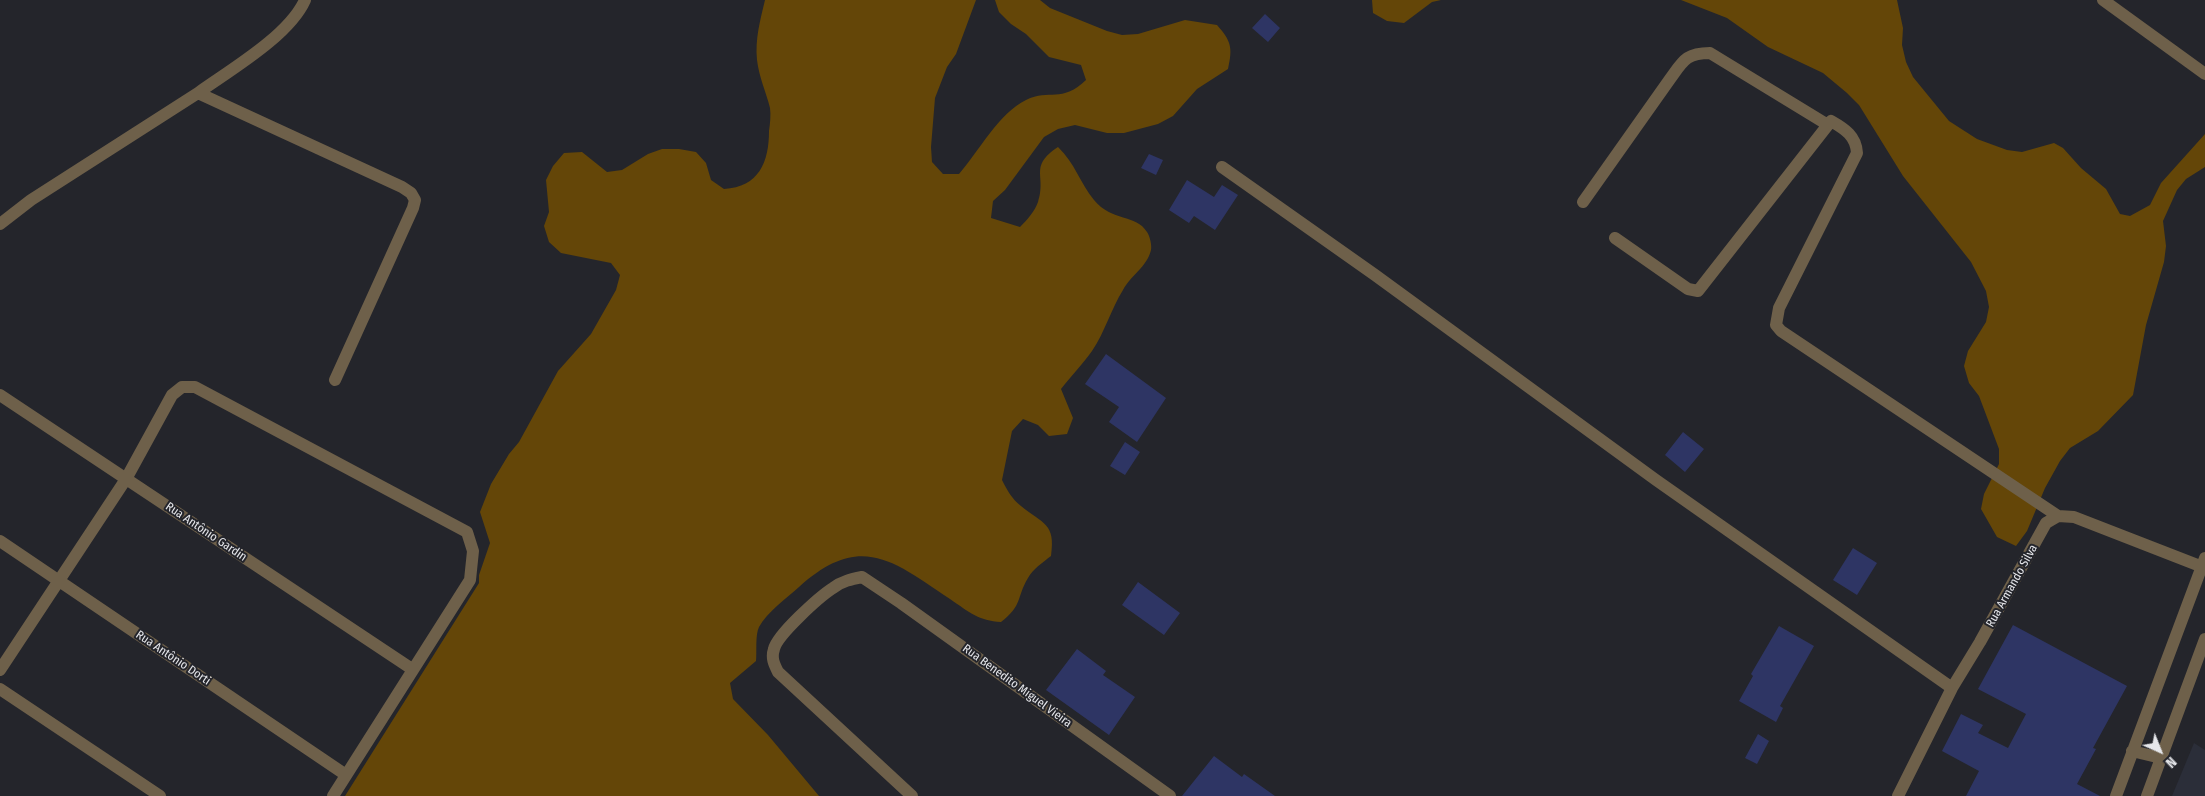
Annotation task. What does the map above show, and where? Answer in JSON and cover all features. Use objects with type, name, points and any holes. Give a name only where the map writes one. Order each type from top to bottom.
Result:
[{"type":"street","points":[[0,224],[31,200],[198,93],[260,49],[299,14],[306,0]]},
{"type":"street","points":[[2103,0],[2205,74]]},
{"type":"street","points":[[1583,202],[1674,72],[1684,60],[1694,53],[1710,53],[1828,125]]},
{"type":"street","points":[[198,93],[402,187],[411,193],[415,200],[335,380]]},
{"type":"street","points":[[1615,238],[1688,289],[1698,291],[1831,121],[1846,130],[1856,142],[1857,153],[1780,308],[1776,325],[1781,331],[2058,516],[2074,517],[2204,564],[2116,796]]},
{"type":"street","points":[[1222,167],[1375,275],[1656,480],[1952,688]]},
{"type":"street","points":[[0,670],[126,479],[172,395],[182,387],[195,387],[466,532],[473,551],[470,580],[333,796]]},
{"type":"street","name":"Rua Antônio Gardin","points":[[0,395],[412,669]]},
{"type":"street","name":"Rua Armando Silva","points":[[1898,796],[1952,688],[1980,642],[2046,523],[2058,516]]},
{"type":"street","name":"Rua Antônio Dorti","points":[[0,541],[346,775]]},
{"type":"street","name":"Rua Benedito Miguel Vieira","points":[[912,796],[778,672],[773,662],[773,650],[779,637],[833,588],[848,580],[862,577],[1170,796]]},
{"type":"street","points":[[2147,796],[2205,639]]},
{"type":"street","points":[[0,689],[160,796]]},
{"type":"street","points":[[2132,750],[2161,758]]},
{"type":"shaded area","points":[[765,0],[976,0],[956,54],[947,67],[935,98],[931,147],[932,162],[943,174],[959,174],[998,123],[1016,106],[1034,97],[1069,92],[1086,80],[1081,65],[1049,57],[1026,34],[1011,24],[999,12],[995,0],[1040,0],[1050,8],[1107,31],[1122,35],[1138,34],[1185,20],[1217,25],[1228,40],[1230,55],[1228,69],[1197,89],[1173,116],[1158,124],[1124,133],[1107,133],[1075,125],[1058,129],[1044,137],[1005,190],[993,201],[991,218],[1020,227],[1033,212],[1038,202],[1041,185],[1040,172],[1043,160],[1058,147],[1069,160],[1094,200],[1108,212],[1137,222],[1148,234],[1151,244],[1149,256],[1123,290],[1097,344],[1061,389],[1073,418],[1067,434],[1049,436],[1038,425],[1023,419],[1012,431],[1002,480],[1015,500],[1050,530],[1052,537],[1051,556],[1030,575],[1013,611],[1001,622],[986,620],[974,615],[911,573],[893,564],[876,558],[858,556],[840,560],[821,570],[772,611],[758,630],[756,661],[730,683],[733,699],[768,735],[819,796],[345,796],[479,583],[479,575],[490,543],[480,512],[491,484],[509,454],[519,442],[558,371],[591,334],[616,290],[620,275],[611,263],[561,253],[549,242],[544,226],[549,212],[546,180],[553,166],[564,153],[582,152],[607,172],[622,170],[648,154],[662,149],[679,149],[696,152],[706,163],[711,180],[724,189],[736,187],[754,178],[764,162],[769,142],[770,108],[757,60],[758,30]]},
{"type":"shaded area","points":[[1372,0],[1441,0],[1432,2],[1404,23],[1387,21],[1373,13]]},
{"type":"shaded area","points":[[1681,0],[1897,0],[1903,28],[1902,45],[1906,62],[1913,77],[1949,121],[1977,139],[2007,150],[2022,152],[2054,143],[2063,148],[2081,168],[2106,189],[2120,214],[2130,216],[2150,205],[2161,183],[2205,134],[2205,167],[2186,179],[2177,190],[2163,221],[2166,246],[2164,262],[2146,325],[2133,395],[2098,431],[2070,448],[2060,461],[2045,488],[2027,531],[2016,546],[1997,537],[1981,509],[1984,494],[1999,464],[1999,449],[1979,396],[1969,383],[1964,366],[1968,351],[1986,322],[1989,307],[1986,291],[1971,262],[1903,176],[1859,105],[1847,93],[1823,73],[1768,47],[1727,18]]},
{"type":"shaded area","points":[[2194,743],[2205,750],[2205,796],[2172,796]]},
{"type":"building","points":[[1265,14],[1280,28],[1268,42],[1252,28]]},
{"type":"building","points":[[1149,154],[1163,160],[1156,175],[1141,168]]},
{"type":"building","points":[[1187,180],[1214,197],[1222,185],[1238,195],[1215,230],[1194,216],[1189,223],[1169,210]]},
{"type":"building","points":[[1106,354],[1166,398],[1137,442],[1109,422],[1119,407],[1085,384]]},
{"type":"building","points":[[1683,432],[1704,449],[1685,472],[1665,455]]},
{"type":"building","points":[[1125,442],[1140,452],[1125,475],[1110,466]]},
{"type":"building","points":[[1853,548],[1877,563],[1857,595],[1833,580]]},
{"type":"building","points":[[1138,582],[1180,613],[1164,635],[1122,605]]},
{"type":"building","points":[[2013,625],[2127,686],[2093,748],[2096,749],[2077,784],[2100,796],[1966,796],[1979,771],[1942,751],[1961,714],[1983,725],[1978,733],[2008,748],[2026,714],[1978,689]]},
{"type":"building","points":[[1779,626],[1814,646],[1780,706],[1783,708],[1776,722],[1739,701],[1753,676],[1751,674]]},
{"type":"building","points":[[1077,649],[1106,671],[1103,675],[1135,697],[1109,735],[1046,690]]},
{"type":"building","points":[[1758,734],[1769,741],[1757,764],[1745,758]]},
{"type":"building","points":[[1214,756],[1242,777],[1244,774],[1275,796],[1182,796]]}]
